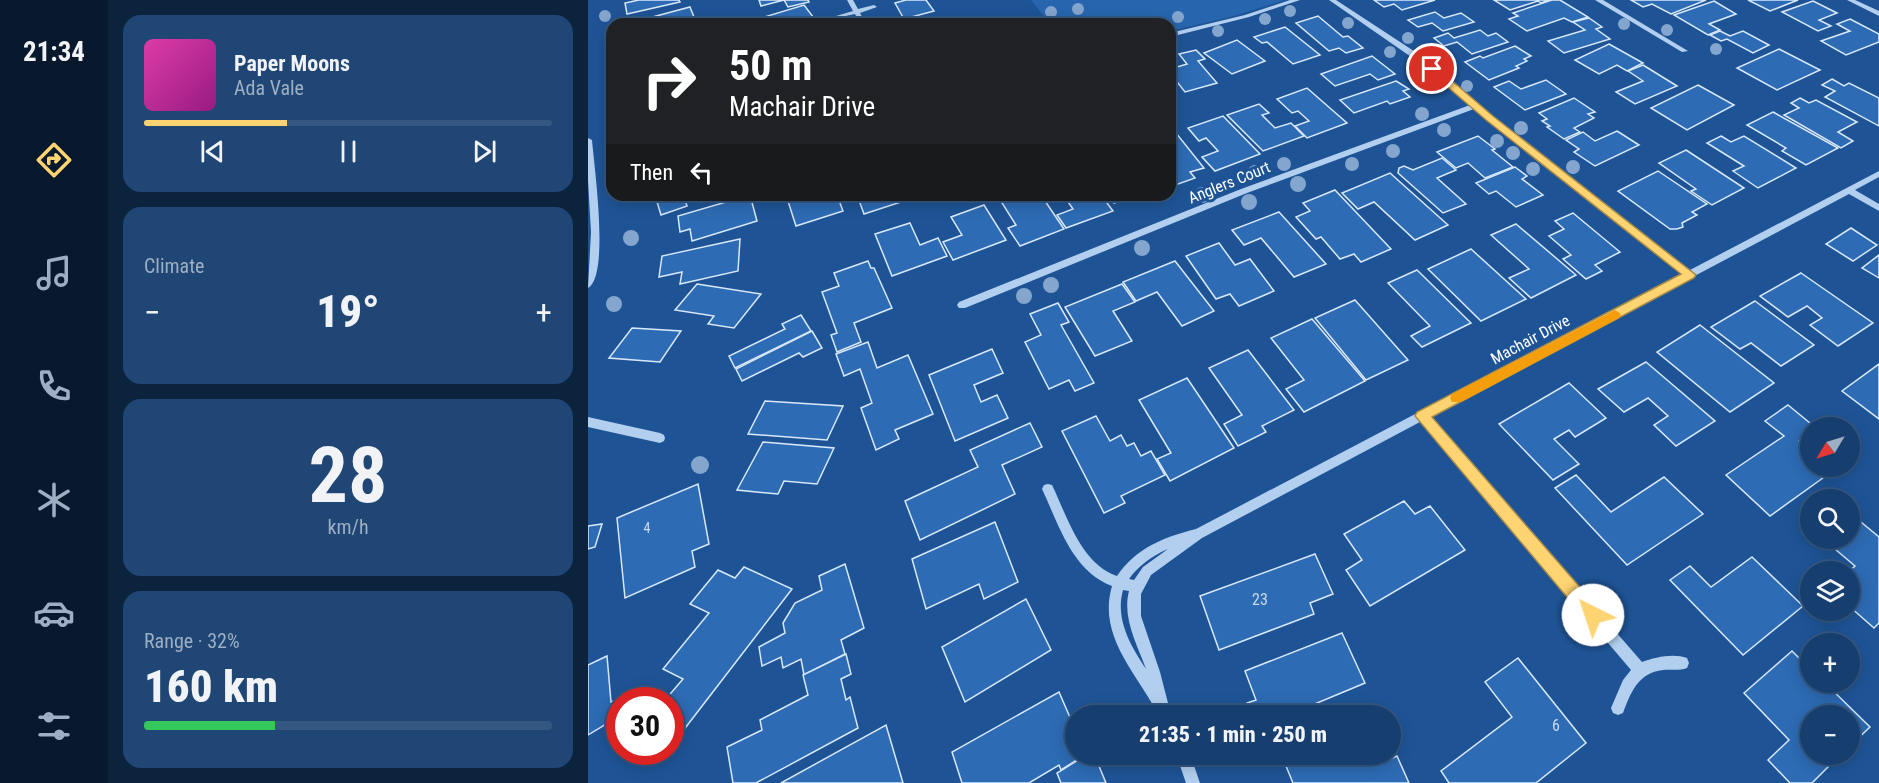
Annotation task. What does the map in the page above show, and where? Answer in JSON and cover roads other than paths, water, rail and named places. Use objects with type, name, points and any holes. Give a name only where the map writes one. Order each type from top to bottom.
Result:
[{"type":"street","points":[[850,0],[860,18]]},
{"type":"street","points":[[1176,33],[1247,16],[1297,0]]},
{"type":"street","points":[[1332,0],[1411,52],[1475,106],[1690,275]]},
{"type":"street","points":[[1598,0],[1684,51]]},
{"type":"street","points":[[1850,0],[1879,14]]},
{"type":"street","points":[[838,17],[874,7]]},
{"type":"street","name":"Anglers Court","points":[[962,305],[1244,191],[1475,106]]},
{"type":"street","points":[[588,140],[591,217],[596,257],[588,285]]},
{"type":"street","name":"Machair Drive","points":[[1163,705],[1154,672],[1134,621],[1133,597],[1136,587],[1147,572],[1198,534],[1879,174]]},
{"type":"street","points":[[1849,190],[1879,208]]},
{"type":"street","points":[[1422,416],[1639,669]]},
{"type":"street","points":[[588,422],[660,438]]},
{"type":"street","points":[[1048,489],[1083,556],[1098,572],[1119,583],[1136,587]]},
{"type":"street","name":"Machair Drive","points":[[1161,705],[1132,659],[1117,628],[1112,611],[1119,583],[1128,567],[1155,548],[1182,537],[1198,534]]},
{"type":"street","points":[[1618,708],[1630,678],[1639,669],[1661,662],[1682,663]]},
{"type":"street","points":[[1187,765],[1193,783]]}]
